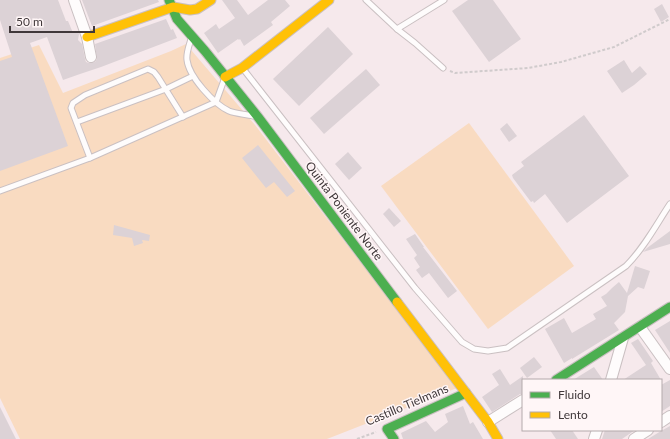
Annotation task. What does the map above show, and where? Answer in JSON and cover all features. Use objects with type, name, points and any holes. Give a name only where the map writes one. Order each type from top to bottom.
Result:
[{"type":"street","points":[[74,0],[87,37],[91,57]]},
{"type":"street","points":[[87,37],[171,4],[190,10],[211,0]]},
{"type":"street","points":[[225,77],[242,68],[329,0]]},
{"type":"street","name":"Quinta Poniente Norte","points":[[171,4],[177,19],[258,117],[426,342],[488,422],[498,439]]},
{"type":"street","points":[[558,379],[670,307]]},
{"type":"street","points":[[640,327],[670,369]]},
{"type":"street","points":[[611,379],[623,338]]},
{"type":"street","name":"Castillo Tielmans","points":[[387,429],[466,393]]},
{"type":"street","points":[[488,422],[522,401]]},
{"type":"street","points":[[387,429],[394,439]]},
{"type":"street","points":[[634,439],[646,431]]},
{"type":"lane","points":[[366,0],[397,29],[443,68]]},
{"type":"lane","points":[[397,29],[444,0]]},
{"type":"lane","points":[[192,36],[187,52],[187,60],[193,76],[216,102],[230,111],[258,117]]},
{"type":"lane","points":[[242,68],[415,288],[462,342],[474,349],[488,352],[507,348],[626,266],[633,259],[670,204]]},
{"type":"lane","points":[[90,158],[71,108],[73,103],[85,95],[148,69],[154,72],[183,117]]},
{"type":"lane","points":[[77,122],[166,89],[193,76]]},
{"type":"lane","points":[[0,191],[90,158],[216,102],[225,77]]},
{"type":"path","points":[[443,68],[455,73],[528,68],[561,62],[614,48],[670,19]]},
{"type":"path","name":"Castillo Tielmans","points":[[357,439],[387,429]]},
{"type":"shaded area","points":[[186,44],[255,125],[457,388],[327,439],[20,439],[0,398],[0,58],[39,45],[63,93]]},
{"type":"shaded area","points":[[469,123],[574,266],[488,329],[381,186]]},
{"type":"building","points":[[0,0],[58,0],[66,21],[68,21],[73,33],[78,31],[78,40],[82,44],[86,62],[89,63],[95,62],[97,59],[95,44],[166,19],[177,38],[63,80],[47,37],[30,43],[68,146],[0,171],[0,61],[12,57],[0,20]]},
{"type":"building","points":[[82,0],[158,0],[159,2],[92,26]]},
{"type":"building","points":[[222,0],[237,0],[248,15],[268,0],[285,0],[290,6],[271,22],[273,25],[244,46],[240,39],[238,39],[218,53],[204,33],[216,24],[219,29],[235,18]]},
{"type":"building","points":[[468,0],[493,0],[521,39],[489,62],[452,11]]},
{"type":"building","points":[[662,4],[669,17],[661,22],[654,9]]},
{"type":"building","points":[[328,27],[353,54],[299,106],[273,79]]},
{"type":"building","points":[[624,60],[632,73],[640,66],[647,74],[622,93],[607,71]]},
{"type":"building","points":[[366,69],[380,85],[324,134],[310,118]]},
{"type":"building","points":[[584,115],[629,176],[567,223],[545,194],[534,203],[533,201],[531,202],[512,175],[524,166],[521,162]]},
{"type":"building","points":[[507,123],[517,136],[509,142],[500,129]]},
{"type":"building","points":[[258,145],[295,191],[287,197],[274,182],[266,188],[242,158]]},
{"type":"building","points":[[348,152],[362,168],[349,180],[335,164]]},
{"type":"building","points":[[389,208],[401,221],[394,227],[383,214]]},
{"type":"building","points":[[114,225],[150,235],[149,241],[142,240],[143,243],[134,246],[132,238],[113,235]]},
{"type":"building","points":[[670,231],[670,244],[643,252],[647,248]]},
{"type":"building","points":[[415,234],[423,247],[457,291],[448,298],[429,273],[422,278],[416,270],[420,267],[414,258],[417,255],[406,239]]},
{"type":"building","points":[[635,266],[650,271],[644,289],[638,287],[628,296],[625,312],[614,323],[619,330],[564,363],[545,329],[564,318],[572,333],[596,319],[593,314],[607,306],[601,297],[619,282],[627,293]]},
{"type":"building","points":[[670,321],[670,353],[655,330]]},
{"type":"building","points":[[638,339],[653,361],[651,363],[660,379],[625,379],[646,365],[631,343]]},
{"type":"building","points":[[534,357],[542,367],[527,378],[520,368]]},
{"type":"building","points":[[594,367],[602,379],[575,379]]},
{"type":"building","points":[[500,369],[510,385],[523,376],[523,379],[522,394],[492,412],[482,397],[499,385],[492,374]]},
{"type":"building","points":[[670,380],[670,406],[662,411],[662,384]]},
{"type":"building","points":[[463,406],[470,424],[473,422],[483,439],[403,439],[401,433],[426,421],[435,432],[448,422],[445,414]]},
{"type":"building","points":[[0,407],[16,439],[0,439]]},
{"type":"building","points":[[670,426],[670,439],[648,439],[662,431]]},
{"type":"building","points":[[551,431],[573,431],[578,439],[556,439]]},
{"type":"building","points":[[605,431],[634,431],[622,439],[602,439]]},
{"type":"traffic: fast","points":[[169,0],[177,19],[258,117],[397,302]]},
{"type":"traffic: fast","points":[[558,379],[670,307]]},
{"type":"traffic: fast","points":[[394,439],[387,429],[466,393]]},
{"type":"traffic: slow","points":[[87,37],[173,7],[190,10],[197,9],[211,0]]},
{"type":"traffic: slow","points":[[225,77],[242,68],[329,0]]},
{"type":"traffic: slow","points":[[397,302],[488,422],[498,439]]}]
